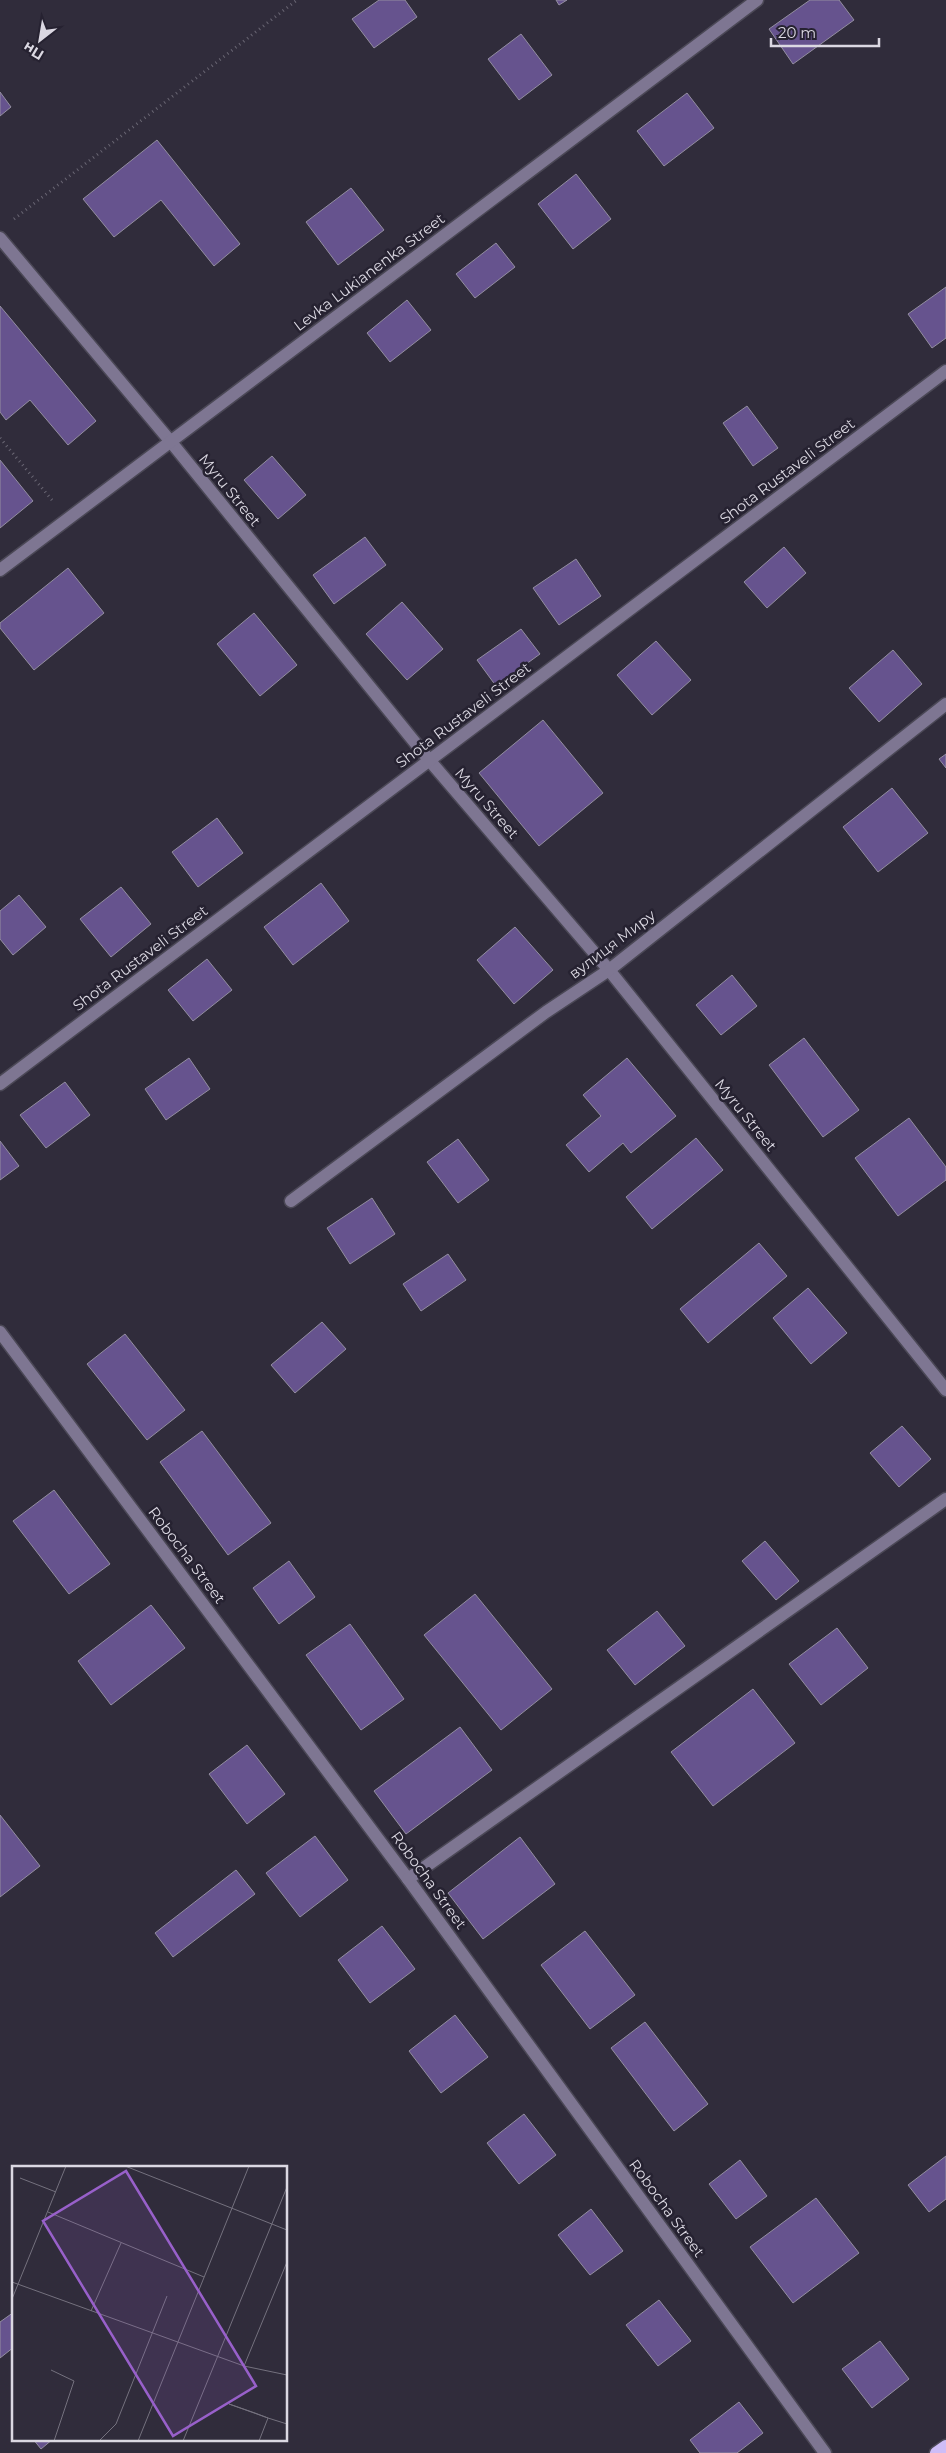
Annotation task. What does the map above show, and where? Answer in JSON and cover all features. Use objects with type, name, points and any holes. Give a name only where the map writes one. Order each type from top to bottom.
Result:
[{"type":"main road","points":[[936,2453],[946,2446]]},
{"type":"street","name":"Levka Lukianenka Street","points":[[0,570],[758,0]]},
{"type":"street","name":"Myru Street","points":[[0,238],[171,442],[430,761],[609,970],[946,1390]]},
{"type":"street","name":"Shota Rustaveli Street","points":[[0,1084],[946,371]]},
{"type":"street","name":"вулиця Миру","points":[[291,1201],[546,1012],[609,970],[946,704]]},
{"type":"street","name":"Robocha Street","points":[[0,1332],[408,1879],[825,2453]]},
{"type":"street","points":[[408,1879],[946,1499]]},
{"type":"path","points":[[8,224],[297,0]]},
{"type":"path","points":[[0,438],[54,502],[47,507]]},
{"type":"building","points":[[379,0],[405,0],[417,17],[374,48],[352,19]]},
{"type":"building","points":[[556,0],[567,0],[559,5]]},
{"type":"building","points":[[810,0],[839,0],[854,20],[793,64],[769,29]]},
{"type":"building","points":[[521,34],[552,75],[519,100],[488,59]]},
{"type":"building","points":[[0,92],[11,107],[0,116]]},
{"type":"building","points":[[687,93],[714,128],[664,166],[637,131]]},
{"type":"building","points":[[157,140],[240,244],[214,266],[161,200],[114,237],[83,199]]},
{"type":"building","points":[[576,174],[611,219],[573,249],[538,204]]},
{"type":"building","points":[[351,188],[384,230],[338,265],[306,222]]},
{"type":"building","points":[[496,243],[515,267],[475,298],[456,274]]},
{"type":"building","points":[[946,287],[946,338],[932,348],[908,314]]},
{"type":"building","points":[[407,300],[431,330],[390,362],[367,333]]},
{"type":"building","points":[[0,306],[96,421],[68,445],[30,400],[6,420],[0,412]]},
{"type":"building","points":[[747,406],[778,448],[753,466],[723,423]]},
{"type":"building","points":[[272,456],[306,495],[278,519],[244,480]]},
{"type":"building","points":[[0,460],[33,501],[0,528]]},
{"type":"building","points":[[365,537],[386,565],[334,604],[313,575]]},
{"type":"building","points":[[784,547],[806,573],[767,608],[744,582]]},
{"type":"building","points":[[576,559],[601,596],[559,625],[533,588]]},
{"type":"building","points":[[68,568],[104,613],[34,670],[0,628],[0,623]]},
{"type":"building","points":[[402,602],[443,649],[407,680],[366,634]]},
{"type":"building","points":[[254,613],[297,665],[260,696],[217,644]]},
{"type":"building","points":[[521,629],[540,654],[496,686],[477,660]]},
{"type":"building","points":[[656,641],[691,680],[652,715],[617,675]]},
{"type":"building","points":[[893,650],[922,684],[879,722],[849,688]]},
{"type":"building","points":[[543,720],[603,793],[539,846],[479,773]]},
{"type":"building","points":[[946,754],[946,768],[939,759]]},
{"type":"building","points":[[892,788],[928,833],[878,872],[843,827]]},
{"type":"building","points":[[217,818],[243,853],[198,887],[172,852]]},
{"type":"building","points":[[321,883],[349,921],[293,965],[264,927]]},
{"type":"building","points":[[121,887],[151,924],[111,957],[80,919]]},
{"type":"building","points":[[19,895],[46,927],[13,955],[0,939],[0,911]]},
{"type":"building","points":[[515,927],[553,970],[514,1004],[477,960]]},
{"type":"building","points":[[207,959],[232,990],[193,1021],[168,990]]},
{"type":"building","points":[[732,975],[757,1006],[721,1035],[696,1005]]},
{"type":"building","points":[[804,1038],[859,1110],[823,1137],[769,1065]]},
{"type":"building","points":[[189,1058],[210,1089],[166,1120],[145,1089]]},
{"type":"building","points":[[627,1058],[676,1116],[631,1153],[623,1143],[589,1172],[566,1145],[601,1116],[583,1095]]},
{"type":"building","points":[[65,1082],[90,1115],[46,1148],[20,1115]]},
{"type":"building","points":[[909,1118],[946,1167],[946,1180],[898,1216],[855,1158]]},
{"type":"building","points":[[696,1138],[723,1170],[652,1229],[626,1197]]},
{"type":"building","points":[[458,1139],[489,1180],[458,1203],[427,1162]]},
{"type":"building","points":[[0,1141],[19,1166],[0,1180]]},
{"type":"building","points":[[372,1198],[395,1234],[350,1264],[327,1228]]},
{"type":"building","points":[[759,1243],[787,1276],[708,1343],[680,1309]]},
{"type":"building","points":[[448,1254],[466,1280],[421,1311],[403,1284]]},
{"type":"building","points":[[808,1288],[847,1333],[811,1364],[773,1318]]},
{"type":"building","points":[[322,1322],[346,1349],[295,1393],[271,1365]]},
{"type":"building","points":[[125,1334],[185,1410],[147,1440],[87,1364]]},
{"type":"building","points":[[902,1426],[931,1459],[899,1487],[870,1453]]},
{"type":"building","points":[[202,1431],[271,1523],[228,1555],[160,1462]]},
{"type":"building","points":[[54,1490],[110,1564],[69,1594],[13,1521]]},
{"type":"building","points":[[765,1541],[799,1581],[776,1600],[742,1561]]},
{"type":"building","points":[[289,1561],[315,1597],[279,1624],[253,1588]]},
{"type":"building","points":[[475,1594],[552,1689],[501,1730],[424,1635]]},
{"type":"building","points":[[151,1605],[185,1648],[111,1705],[78,1661]]},
{"type":"building","points":[[657,1611],[685,1646],[635,1685],[607,1650]]},
{"type":"building","points":[[350,1624],[404,1699],[361,1730],[306,1655]]},
{"type":"building","points":[[837,1628],[868,1668],[821,1705],[789,1664]]},
{"type":"building","points":[[753,1689],[795,1743],[713,1806],[671,1752]]},
{"type":"building","points":[[460,1727],[492,1770],[406,1834],[374,1791]]},
{"type":"building","points":[[247,1745],[285,1794],[247,1824],[209,1774]]},
{"type":"building","points":[[0,1815],[40,1866],[0,1897]]},
{"type":"building","points":[[315,1836],[348,1880],[300,1917],[266,1873]]},
{"type":"building","points":[[520,1837],[555,1884],[483,1939],[448,1893]]},
{"type":"building","points":[[236,1870],[255,1894],[173,1957],[155,1933]]},
{"type":"building","points":[[382,1926],[415,1969],[370,2003],[338,1960]]},
{"type":"building","points":[[585,1931],[635,1995],[590,2029],[541,1965]]},
{"type":"building","points":[[455,2015],[488,2057],[441,2093],[409,2051]]},
{"type":"building","points":[[645,2022],[708,2104],[674,2131],[611,2048]]},
{"type":"building","points":[[524,2114],[556,2155],[519,2184],[487,2143]]},
{"type":"building","points":[[946,2156],[946,2199],[929,2212],[908,2185]]},
{"type":"building","points":[[740,2160],[767,2196],[736,2219],[709,2184]]},
{"type":"building","points":[[816,2198],[859,2253],[793,2303],[750,2247]]},
{"type":"building","points":[[591,2209],[623,2251],[590,2275],[558,2235]]},
{"type":"building","points":[[659,2300],[691,2341],[658,2366],[626,2325]]},
{"type":"building","points":[[12,2313],[12,2349],[0,2358],[0,2322]]},
{"type":"building","points":[[880,2341],[909,2379],[872,2408],[842,2369]]},
{"type":"building","points":[[739,2402],[763,2433],[737,2453],[700,2453],[690,2440]]},
{"type":"building","points":[[34,2440],[52,2440],[41,2449]]}]
